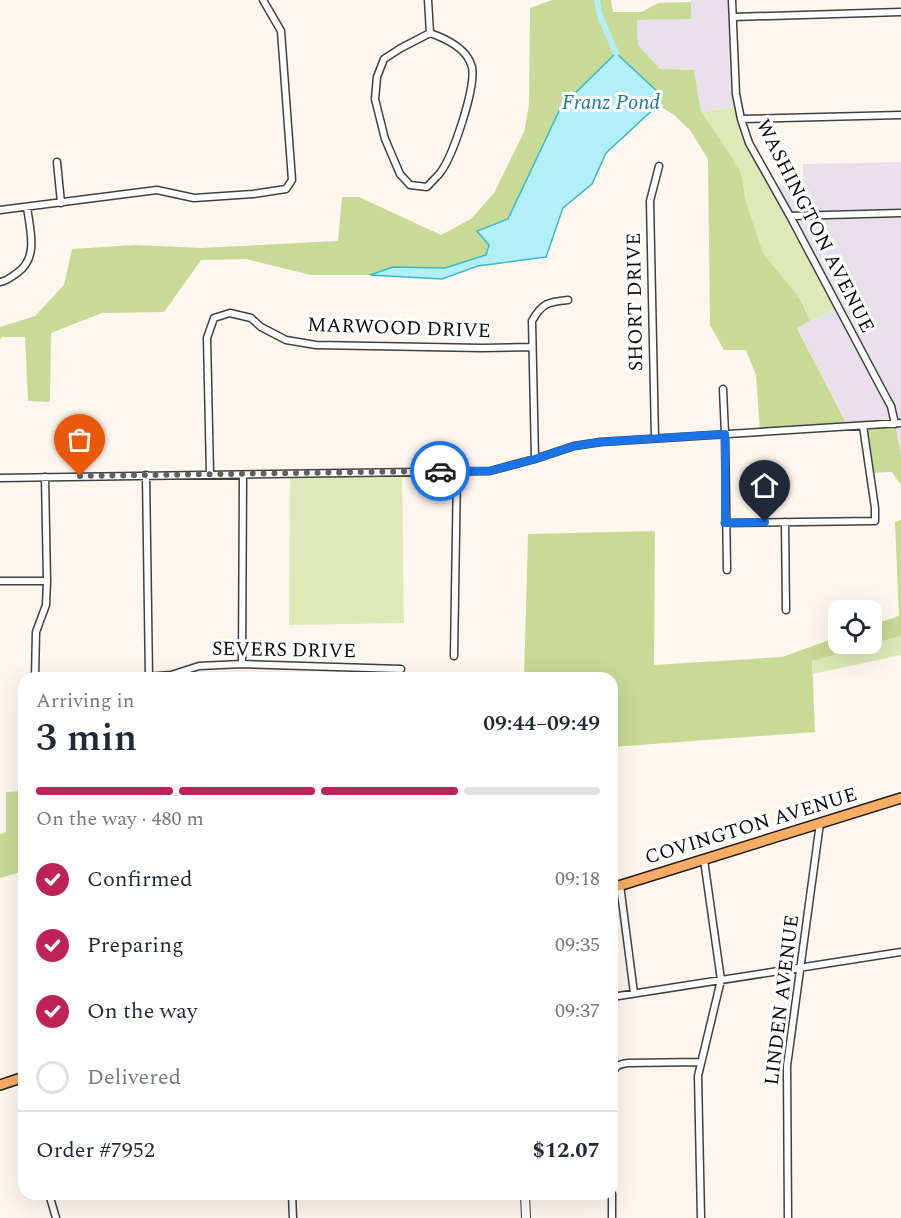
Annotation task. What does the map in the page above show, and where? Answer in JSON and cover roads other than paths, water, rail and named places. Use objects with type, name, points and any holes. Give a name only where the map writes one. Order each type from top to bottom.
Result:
[{"type":"main road","name":"COVINGTON AVENUE","points":[[618,886],[901,798]]},
{"type":"main road","points":[[0,1085],[18,1079]]},
{"type":"street","points":[[0,210],[157,190],[194,198],[286,189],[292,180],[281,31],[263,0]]},
{"type":"street","points":[[428,0],[430,33]]},
{"type":"street","name":"WASHINGTON AVENUE","points":[[732,0],[736,94],[749,143],[790,216],[898,423]]},
{"type":"street","points":[[732,16],[901,12]]},
{"type":"street","points":[[430,33],[448,40],[458,48],[467,56],[472,68],[470,96],[452,150],[440,172],[427,187],[410,185],[400,174],[385,140],[375,99],[377,77],[384,59],[430,33]]},
{"type":"street","points":[[741,119],[901,115]]},
{"type":"street","points":[[57,162],[61,203]]},
{"type":"street","name":"SHORT DRIVE","points":[[655,438],[650,201],[659,166]]},
{"type":"street","points":[[0,282],[22,270],[28,261],[32,247],[27,207]]},
{"type":"street","points":[[790,216],[901,213]]},
{"type":"street","points":[[535,459],[532,321],[539,309],[550,302],[568,300]]},
{"type":"street","name":"MARWOOD DRIVE","points":[[210,474],[207,338],[214,318],[230,313],[251,318],[261,327],[286,339],[316,345],[532,347]]},
{"type":"street","points":[[723,389],[727,570]]},
{"type":"street","points":[[0,478],[490,471],[574,446],[601,442],[898,423]]},
{"type":"street","points":[[725,523],[875,521],[862,426]]},
{"type":"street","points":[[454,656],[457,471]]},
{"type":"street","points":[[146,475],[149,672]]},
{"type":"street","points":[[242,664],[243,475]]},
{"type":"street","points":[[35,672],[36,632],[46,605],[45,477]]},
{"type":"street","points":[[785,522],[786,610]]},
{"type":"street","points":[[0,581],[47,581]]},
{"type":"street","name":"SEVERS DRIVE","points":[[180,672],[199,666],[242,664],[401,669]]},
{"type":"street","name":"LINDEN AVENUE","points":[[788,1218],[787,1066],[820,823]]},
{"type":"street","points":[[701,1218],[698,1076],[721,980],[704,860]]},
{"type":"street","points":[[618,899],[634,993]]},
{"type":"street","points":[[618,996],[901,952]]},
{"type":"street","points":[[618,1066],[628,1063],[701,1062]]},
{"type":"street","points":[[51,1200],[56,1218]]},
{"type":"street","points":[[292,1200],[293,1218]]},
{"type":"street","points":[[525,1200],[526,1218]]},
{"type":"street","points":[[612,1200],[612,1218]]},
{"type":"water","name":"Franz Pond","points":[[616,53],[659,93],[658,105],[606,153],[592,184],[563,208],[546,257],[478,266],[442,279],[370,275],[393,267],[445,268],[486,255],[489,245],[477,231],[508,219],[561,107]]},
{"type":"waterway","points":[[597,0],[600,16],[616,53]]}]
